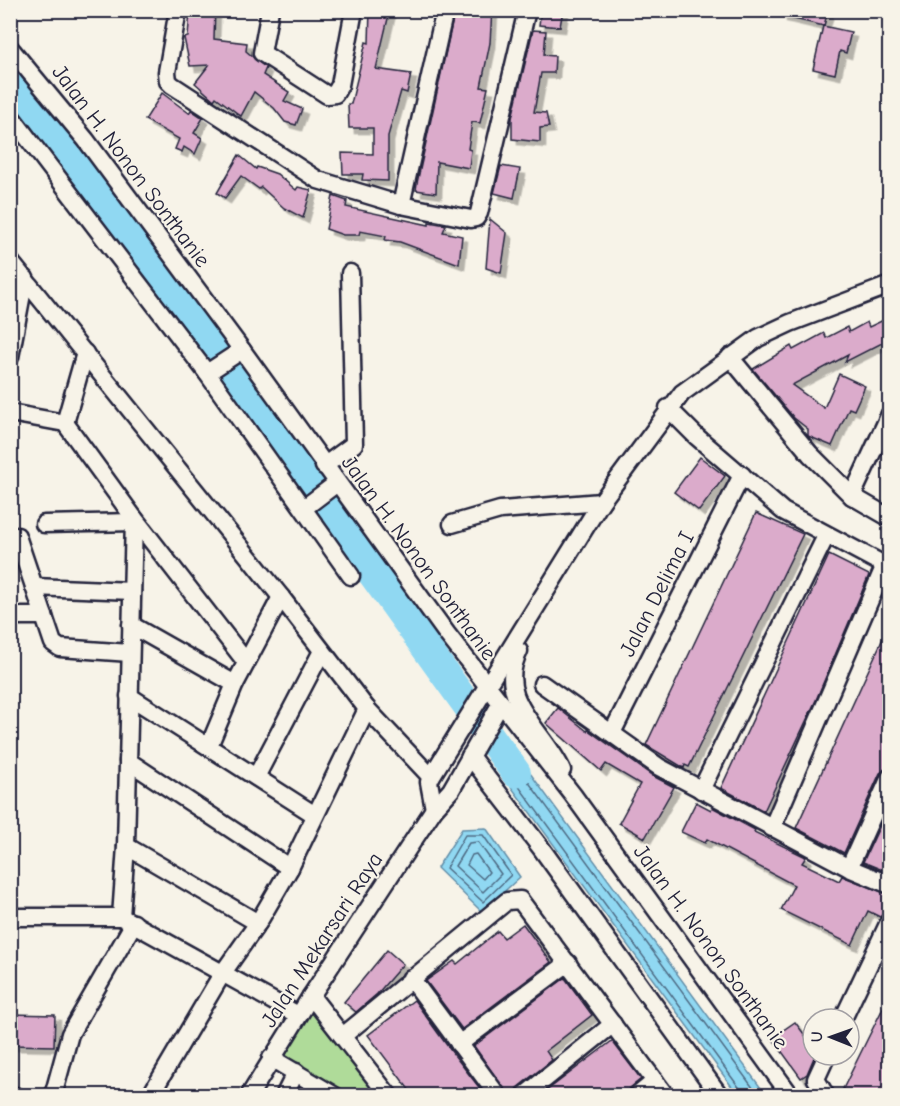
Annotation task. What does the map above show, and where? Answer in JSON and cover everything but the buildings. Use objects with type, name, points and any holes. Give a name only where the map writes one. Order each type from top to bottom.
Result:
[{"type":"street","points":[[178,10],[167,72],[168,81],[172,85],[318,180],[401,205],[471,219],[476,218],[479,213],[527,10]]},
{"type":"street","points":[[270,10],[262,53],[327,94],[335,94],[340,85],[354,10]]},
{"type":"street","points":[[401,205],[445,10]]},
{"type":"street","name":"Jalan H. Nonon Sonthanie","points":[[10,48],[86,140],[237,353],[324,466],[332,486],[498,709],[573,795],[791,1095]]},
{"type":"street","points":[[10,115],[208,373],[305,506],[351,576]]},
{"type":"street","points":[[10,261],[281,597],[367,709],[432,775]]},
{"type":"street","points":[[324,466],[354,444],[350,273]]},
{"type":"street","points":[[10,357],[25,278]]},
{"type":"street","points":[[434,809],[432,775],[601,502],[682,393],[758,339],[790,323],[890,285]]},
{"type":"street","points":[[64,423],[86,353]]},
{"type":"street","points":[[208,373],[237,353]]},
{"type":"street","points":[[730,357],[810,454],[852,496],[890,518]]},
{"type":"street","points":[[669,408],[698,437],[783,511],[887,567],[772,828]]},
{"type":"street","points":[[10,413],[64,423],[134,520],[246,662]]},
{"type":"street","points":[[852,496],[890,414]]},
{"type":"street","name":"Jalan Delima I","points":[[612,733],[742,475]]},
{"type":"street","points":[[305,506],[332,486]]},
{"type":"street","points":[[452,524],[500,510],[601,502]]},
{"type":"street","points":[[44,524],[134,520]]},
{"type":"street","points":[[53,1095],[70,1034],[128,920],[126,846],[134,520]]},
{"type":"street","points":[[10,536],[17,536],[52,643],[60,648],[130,653]]},
{"type":"street","points":[[701,790],[826,536]]},
{"type":"street","points":[[34,587],[132,591]]},
{"type":"street","points":[[209,746],[235,684],[281,597]]},
{"type":"street","points":[[10,616],[44,616]]},
{"type":"street","points":[[131,625],[235,684]]},
{"type":"street","points":[[526,625],[525,639],[511,666],[510,683],[515,699],[553,751],[573,795]]},
{"type":"street","points":[[256,777],[322,651]]},
{"type":"street","points":[[542,684],[659,767],[849,868],[890,885]]},
{"type":"street","points":[[129,696],[315,815]]},
{"type":"street","points":[[150,1095],[222,974],[258,923],[290,868],[367,709]]},
{"type":"street","name":"Jalan Mekarsari Raya","points":[[249,1095],[298,1015],[434,809],[451,790],[498,709]]},
{"type":"street","points":[[470,757],[541,848],[720,1095]]},
{"type":"street","points":[[128,761],[290,868]]},
{"type":"street","points":[[849,868],[890,777]]},
{"type":"street","points":[[126,846],[258,923]]},
{"type":"street","points":[[344,1035],[507,901],[520,900],[666,1095]]},
{"type":"street","points":[[10,917],[128,920],[298,1015]]},
{"type":"street","points":[[849,1007],[890,920]]},
{"type":"street","points":[[459,1044],[568,963]]},
{"type":"street","points":[[411,978],[498,1095]]},
{"type":"street","points":[[311,996],[389,1095]]},
{"type":"street","points":[[524,1095],[613,1024]]},
{"type":"street","points":[[272,1058],[335,1095]]},
{"type":"street","points":[[822,1067],[816,1079],[826,1095]]},
{"type":"street","points":[[284,1095],[296,1072]]},
{"type":"street","points":[[637,1095],[655,1080]]},
{"type":"street","points":[[10,1094],[15,1095]]},
{"type":"green space","points":[[311,996],[389,1095],[336,1095],[271,1058]]},
{"type":"water","points":[[497,728],[766,1095],[738,1095],[484,750]]},
{"type":"water","points":[[486,828],[520,877],[482,912],[437,868],[462,829]]},
{"type":"waterway","points":[[10,80],[66,147],[516,773]]}]
